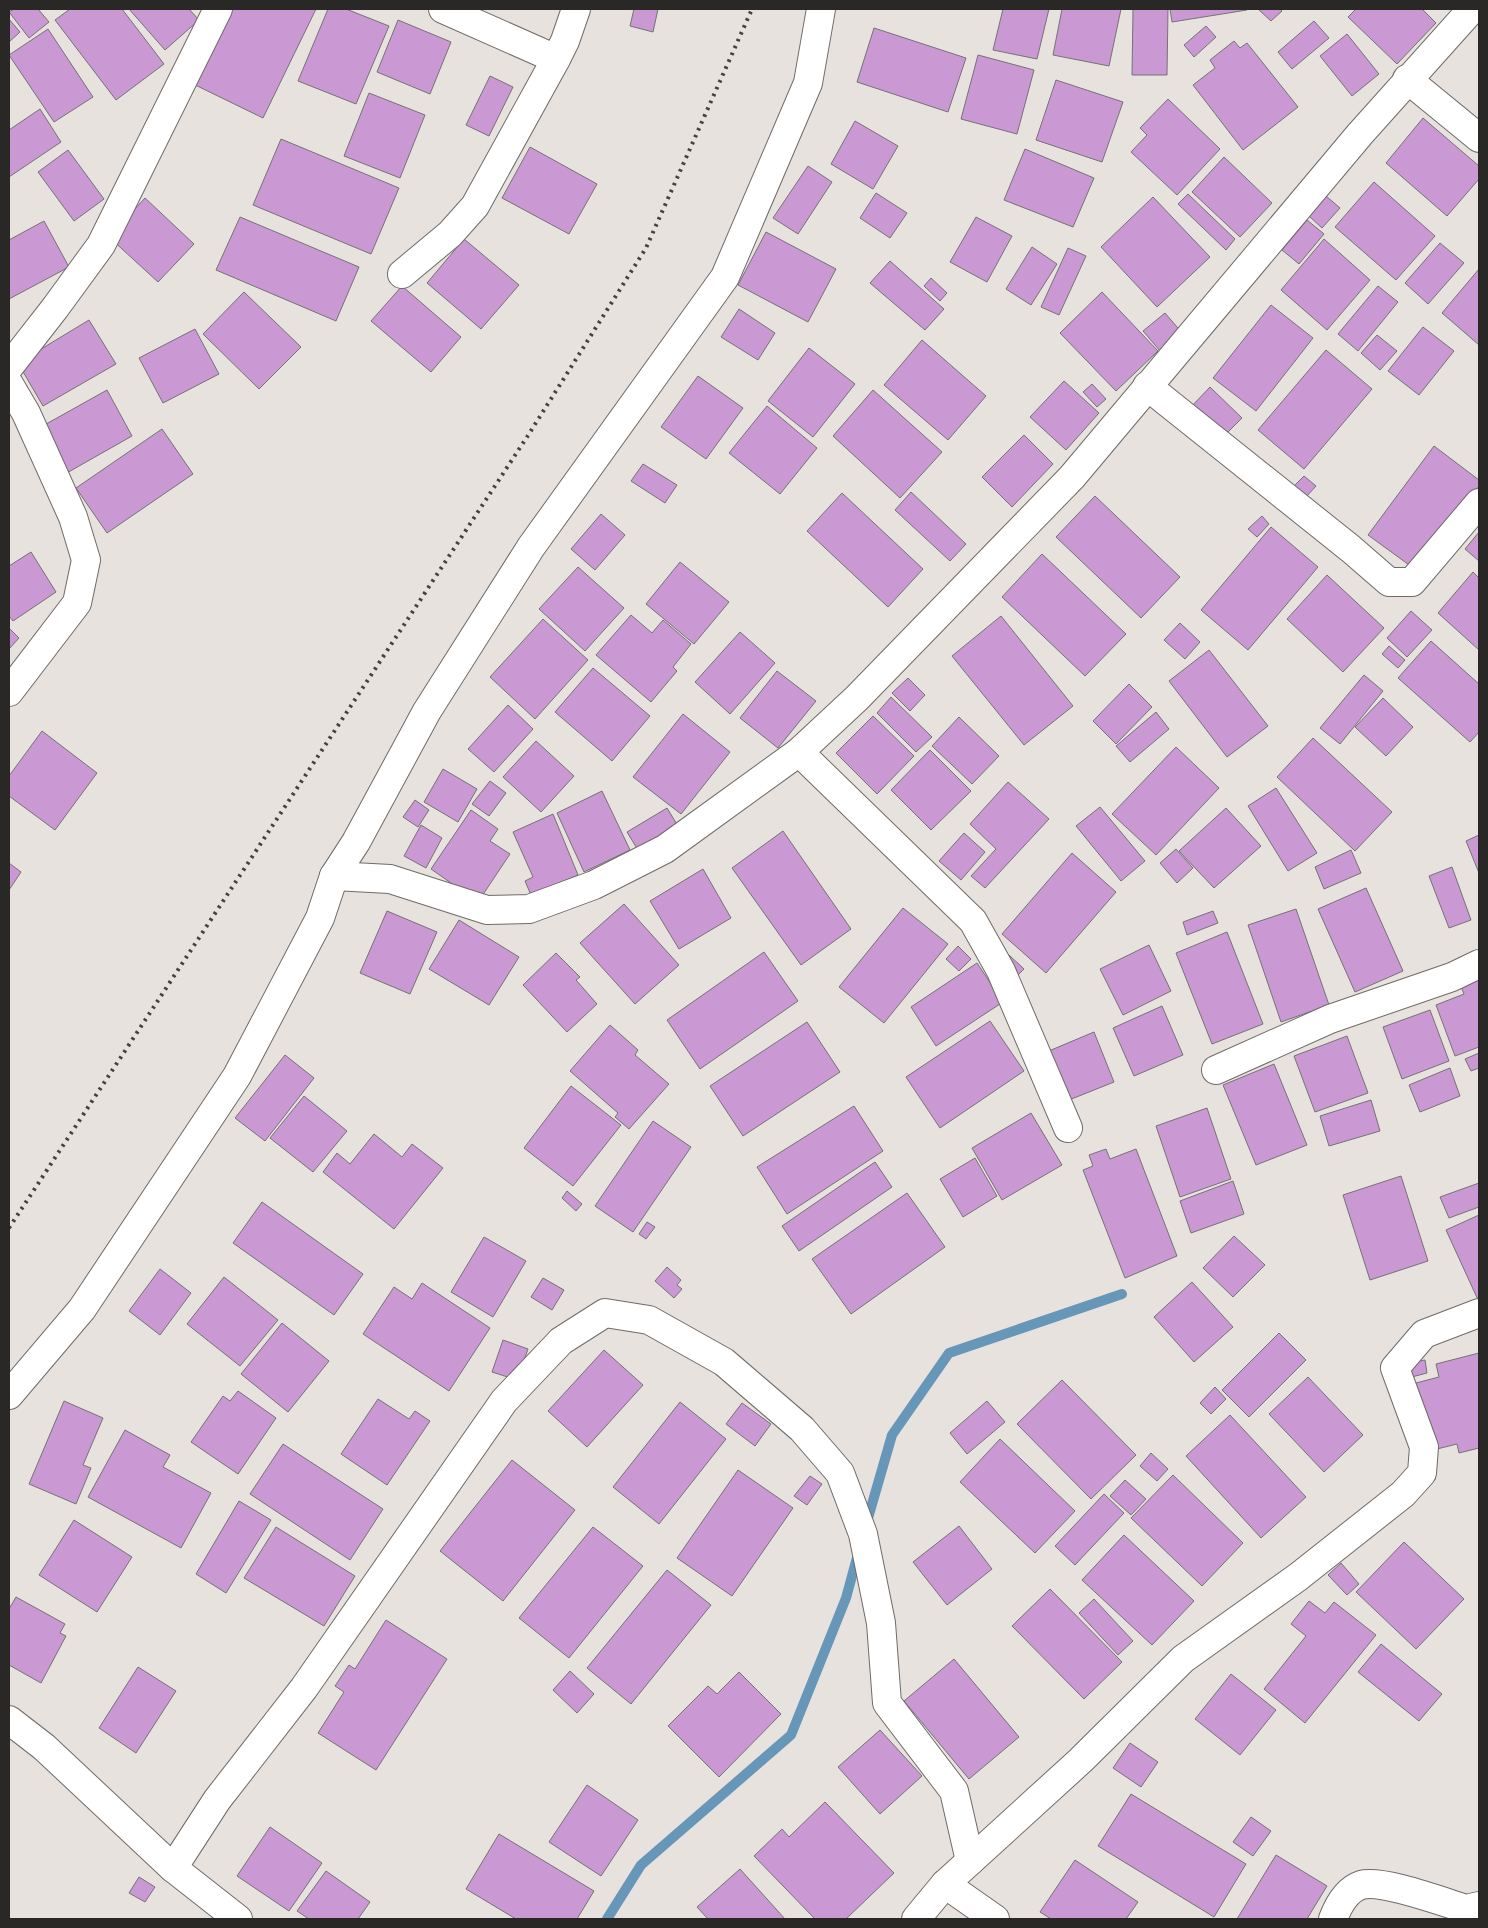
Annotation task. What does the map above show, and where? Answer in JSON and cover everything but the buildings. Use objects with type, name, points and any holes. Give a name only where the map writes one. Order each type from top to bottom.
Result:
[{"type":"street","points":[[9,367],[101,245],[218,9]]},
{"type":"street","points":[[443,9],[556,59]]},
{"type":"street","points":[[402,274],[450,234],[475,206],[556,59],[565,41],[576,9]]},
{"type":"street","points":[[9,1395],[82,1309],[237,1076],[320,918],[334,876],[356,842],[427,711],[531,547],[638,394],[725,277],[808,83],[821,9]]},
{"type":"street","points":[[334,876],[390,879],[487,910],[530,909],[594,885],[665,849],[799,752],[857,698],[1072,477],[1407,79],[1472,9]]},
{"type":"street","points":[[1407,79],[1479,138]]},
{"type":"street","points":[[9,384],[26,413],[73,517],[86,560],[77,603],[9,692]]},
{"type":"street","points":[[1147,386],[1351,549],[1388,582],[1412,582],[1479,503]]},
{"type":"street","points":[[799,752],[973,921],[1001,971],[1068,1128]]},
{"type":"street","points":[[1216,1070],[1330,1019],[1452,977],[1479,964]]},
{"type":"street","points":[[173,1868],[217,1800],[304,1688],[389,1563],[504,1401],[562,1341],[605,1313],[649,1320],[724,1362],[802,1429],[840,1473],[864,1534],[881,1623],[887,1703],[954,1791],[970,1861]]},
{"type":"street","points":[[916,1919],[945,1884],[1082,1760],[1183,1659],[1298,1577],[1403,1494],[1422,1473],[1424,1447],[1395,1368],[1424,1334],[1479,1313]]},
{"type":"street","points":[[9,1720],[44,1747],[173,1868],[238,1919]]},
{"type":"street","points":[[945,1884],[995,1919]]},
{"type":"street","points":[[1333,1919],[1341,1900],[1361,1885],[1386,1886],[1466,1909],[1479,1906]]},
{"type":"waterway","points":[[866,1525],[892,1435],[949,1353],[1122,1294]]},
{"type":"waterway","points":[[607,1919],[641,1865],[791,1735],[846,1598],[858,1554]]},
{"type":"railway","points":[[9,1228],[527,437],[646,248],[752,9]]}]
